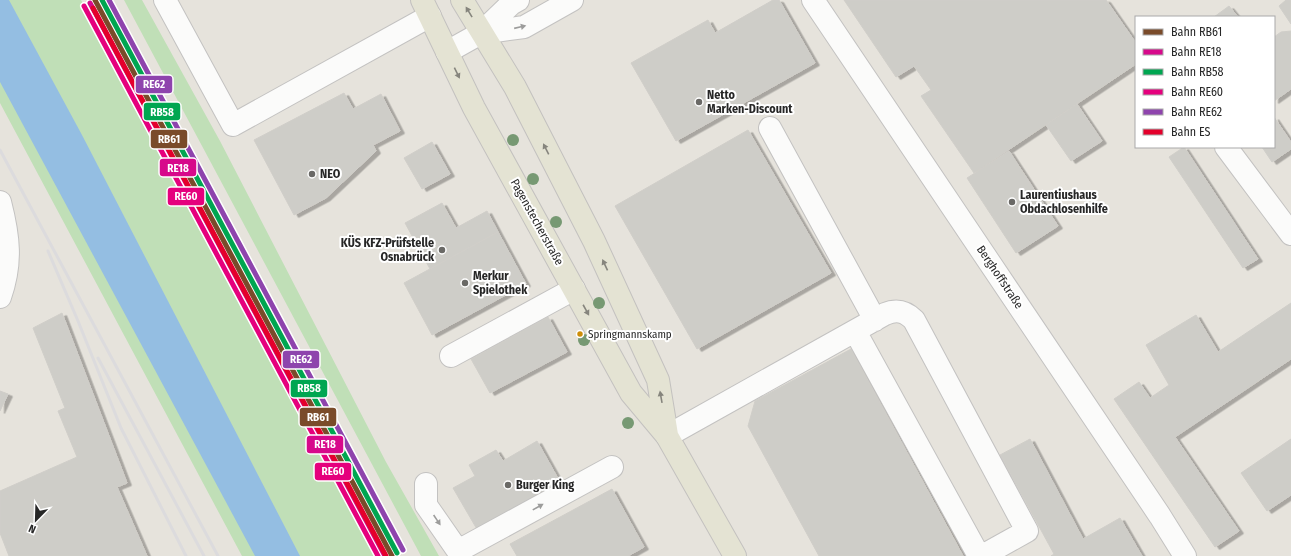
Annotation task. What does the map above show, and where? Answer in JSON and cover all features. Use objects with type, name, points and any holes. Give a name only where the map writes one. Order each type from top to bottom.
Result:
[{"type":"main road","name":"Pagenstecherstraße","points":[[462,0],[515,87],[594,241],[658,380],[667,436]]},
{"type":"main road","name":"Pagenstecherstraße","points":[[426,8],[474,108],[632,393],[667,436],[735,556]]},
{"type":"street","points":[[165,0],[233,125],[426,8]]},
{"type":"street","points":[[447,52],[482,32],[511,4],[518,0]]},
{"type":"street","points":[[482,32],[524,27],[572,0]]},
{"type":"street","name":"Berghoffstraße","points":[[813,0],[1156,509],[1185,556]]},
{"type":"street","points":[[770,128],[875,320]]},
{"type":"street","points":[[1227,148],[1291,234]]},
{"type":"street","points":[[0,202],[7,229],[9,253],[6,281],[0,297]]},
{"type":"street","points":[[451,356],[574,289]]},
{"type":"street","points":[[667,436],[855,331],[875,320],[893,311],[905,313],[914,320],[1027,531],[981,556],[855,331]]},
{"type":"street","points":[[426,484],[426,505],[458,551],[612,467]]},
{"type":"green space","points":[[0,0],[81,0],[378,556],[242,556],[0,103]]},
{"type":"green space","points":[[124,0],[142,0],[220,141],[386,462],[439,556],[421,556]]},
{"type":"water","points":[[0,0],[9,0],[82,135],[300,556],[255,556],[0,82]]},
{"type":"building","name":"Netto Marken-Discount","points":[[773,0],[779,0],[815,63],[676,141],[631,63],[708,20],[715,33]]},
{"type":"building","points":[[844,0],[1106,0],[1135,42],[1135,65],[974,173],[921,96],[931,90],[914,66],[896,77]]},
{"type":"building","points":[[1286,0],[1291,0],[1291,24],[1279,6]]},
{"type":"building","points":[[1229,6],[1237,16],[1215,16]]},
{"type":"building","points":[[1291,31],[1291,89],[1275,100],[1275,36],[1281,32]]},
{"type":"building","name":"NEO","points":[[344,93],[353,109],[381,94],[400,131],[373,145],[376,151],[326,198],[294,215],[254,140]]},
{"type":"building","points":[[1077,104],[1102,141],[1071,161],[1046,125]]},
{"type":"building","points":[[1275,118],[1291,142],[1291,149],[1272,162],[1263,148],[1275,148]]},
{"type":"building","points":[[748,130],[831,273],[697,349],[615,206]]},
{"type":"building","points":[[432,142],[450,174],[422,189],[404,158]]},
{"type":"building","points":[[1185,148],[1258,259],[1243,268],[1169,157]]},
{"type":"building","name":"Laurentiushaus Obdachlosenhilfe","points":[[1009,151],[1058,226],[1016,253],[967,178]]},
{"type":"building","name":"KÜS KFZ-Prüfstelle Osnabrück","points":[[442,203],[456,228],[487,211],[498,232],[430,269],[405,223]]},
{"type":"building","name":"Merkur Spielothek","points":[[498,232],[526,284],[432,335],[404,283]]},
{"type":"building","points":[[1291,303],[1291,359],[1175,437],[1239,531],[1215,547],[1114,399],[1139,382],[1150,398],[1169,385],[1146,345],[1196,315],[1218,352]]},
{"type":"building","points":[[62,313],[127,483],[117,487],[147,556],[9,556],[0,533],[0,491],[77,457],[58,411],[65,408],[33,328]]},
{"type":"building","points":[[548,317],[567,352],[490,393],[471,359]]},
{"type":"building","points":[[851,349],[963,556],[819,556],[748,426],[755,401]]},
{"type":"building","points":[[0,391],[8,394],[0,411]]},
{"type":"building","points":[[1030,439],[1083,539],[1120,518],[1142,556],[1051,556],[1054,554],[1000,455]]},
{"type":"building","points":[[1291,439],[1291,495],[1267,511],[1241,473]]},
{"type":"building","points":[[537,441],[561,484],[478,531],[453,488],[475,476],[469,465],[496,450],[503,461]]},
{"type":"building","points":[[612,489],[644,547],[628,556],[517,556],[510,544]]},
{"type":"railway","points":[[0,150],[218,556]]},
{"type":"railway","points":[[48,251],[121,428],[186,556]]},
{"type":"railway","points":[[98,358],[204,556]]},
{"type":"rail line","name":"RB61","points":[[95,0],[392,556]]},
{"type":"rail line","name":"RB58","points":[[102,0],[397,553]]},
{"type":"rail line","name":"RE62","points":[[109,0],[403,550]]},
{"type":"rail line","name":"RE18","points":[[90,3],[385,556]]},
{"type":"rail line","name":"RE60","points":[[84,6],[378,556]]},
{"type":"rail line","name":"ES","points":[[93,8],[386,556]]},
{"type":"place","name":"Netto Marken-Discount","points":[[699,102]]},
{"type":"place","name":"NEO","points":[[312,174]]},
{"type":"place","name":"Laurentiushaus Obdachlosenhilfe","points":[[1012,202]]},
{"type":"place","name":"KÜS KFZ-Prüfstelle Osnabrück","points":[[442,250]]},
{"type":"place","name":"Merkur Spielothek","points":[[465,283]]},
{"type":"place","name":"Springmannskamp","points":[[580,334]]},
{"type":"place","name":"Burger King","points":[[508,485]]}]
